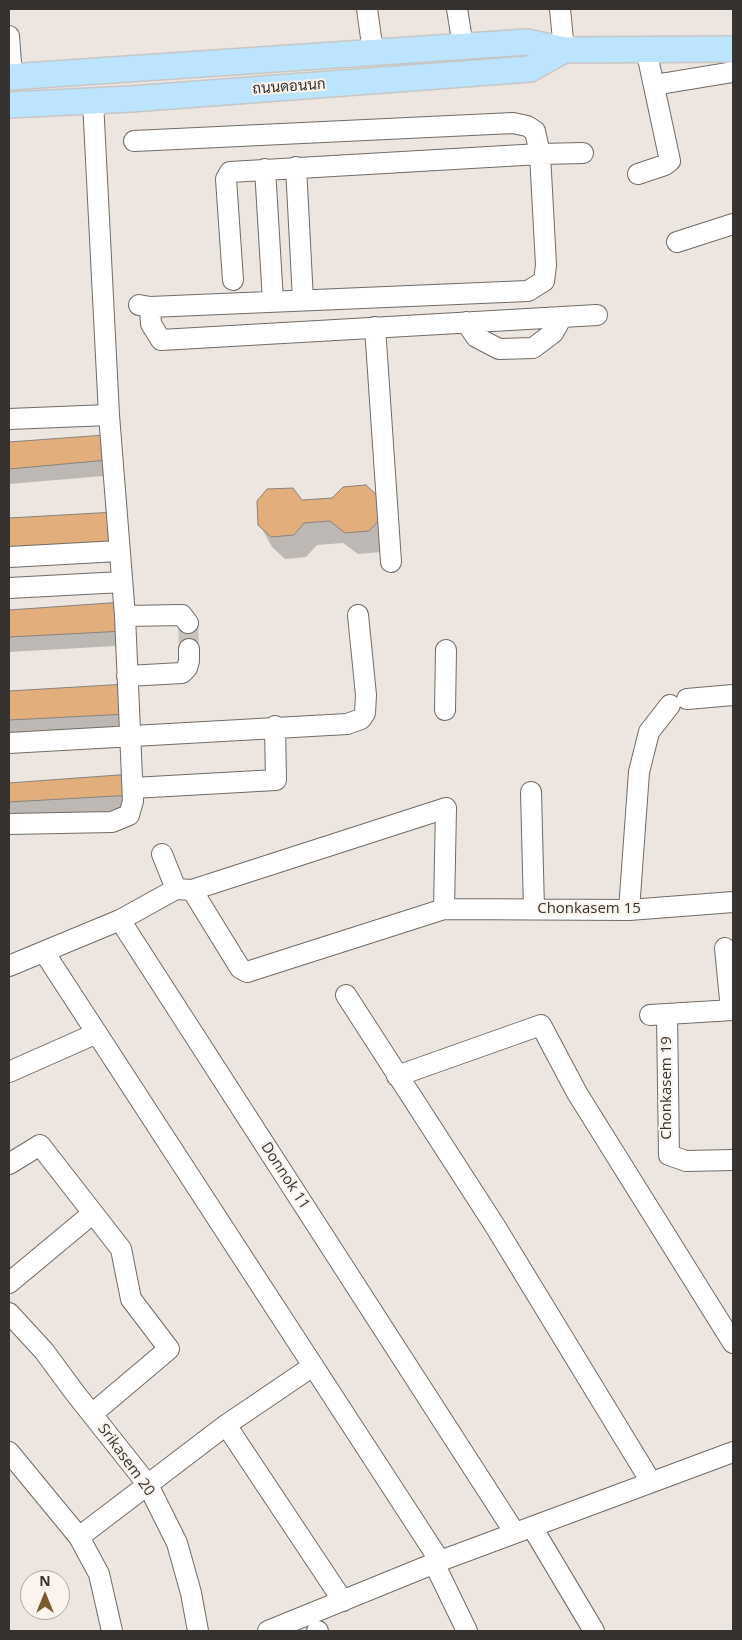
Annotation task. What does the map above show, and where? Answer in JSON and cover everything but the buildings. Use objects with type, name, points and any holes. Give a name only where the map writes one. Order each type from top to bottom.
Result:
[{"type":"main road","name":"ถนนดอนนก","points":[[10,77],[527,42],[564,50],[733,49]]},
{"type":"main road","name":"ถนนดอนนก","points":[[9,105],[93,101],[530,69],[564,50]]},
{"type":"street","points":[[367,9],[373,52]]},
{"type":"street","points":[[457,9],[463,46]]},
{"type":"street","points":[[560,9],[564,50]]},
{"type":"street","points":[[9,36],[10,77]]},
{"type":"street","points":[[638,174],[665,165],[670,161],[646,50]]},
{"type":"street","points":[[654,85],[733,72]]},
{"type":"street","points":[[9,824],[112,822],[129,815],[133,788],[129,735],[125,616],[109,414],[93,101]]},
{"type":"street","points":[[134,141],[513,123],[536,131],[540,154],[546,265],[544,281],[528,291],[144,306],[151,324],[161,340],[597,315]]},
{"type":"street","points":[[233,280],[226,179],[230,172],[583,153]]},
{"type":"street","points":[[296,167],[303,300]]},
{"type":"street","points":[[265,169],[273,301]]},
{"type":"street","points":[[677,242],[733,224]]},
{"type":"street","points":[[466,322],[476,337],[499,349],[533,348],[553,333],[562,317]]},
{"type":"street","points":[[375,327],[391,562]]},
{"type":"street","points":[[9,419],[109,414]]},
{"type":"street","points":[[9,557],[119,551]]},
{"type":"street","points":[[84,552],[86,584]]},
{"type":"street","points":[[9,588],[122,582]]},
{"type":"street","points":[[125,616],[182,615],[188,623]]},
{"type":"street","points":[[9,743],[275,726],[347,724],[360,718],[365,713],[366,695],[358,615]]},
{"type":"street","points":[[127,676],[182,673],[187,668],[189,649]]},
{"type":"street","points":[[445,710],[446,650]]},
{"type":"street","points":[[629,910],[639,772],[648,732],[678,702],[733,695]]},
{"type":"street","points":[[133,788],[276,780],[275,726]]},
{"type":"street","points":[[531,792],[534,909]]},
{"type":"street","points":[[9,966],[120,920],[184,889],[446,808],[444,909]]},
{"type":"street","points":[[162,854],[184,889]]},
{"type":"street","name":"Chonkasem 15","points":[[184,889],[240,968],[247,972],[444,909],[629,910],[733,902]]},
{"type":"street","name":"Donnok 11","points":[[120,920],[523,1530],[594,1631]]},
{"type":"street","points":[[725,948],[732,1010]]},
{"type":"street","points":[[44,952],[313,1366],[437,1562],[467,1631]]},
{"type":"street","points":[[346,995],[495,1226],[651,1482]]},
{"type":"street","name":"Chonkasem 19","points":[[732,1010],[658,1015],[669,1156],[686,1161],[733,1160]]},
{"type":"street","points":[[397,1076],[542,1025],[589,1112],[733,1344]]},
{"type":"street","points":[[9,1072],[97,1033]]},
{"type":"street","points":[[9,1164],[40,1145],[121,1249],[131,1299],[169,1349],[92,1414]]},
{"type":"street","points":[[9,1283],[92,1214]]},
{"type":"street","name":"Srikasem 20","points":[[9,1313],[44,1351],[148,1485],[177,1543],[191,1593],[198,1631]]},
{"type":"street","points":[[79,1537],[226,1425],[313,1366]]},
{"type":"street","points":[[226,1425],[343,1601]]},
{"type":"street","points":[[9,1452],[79,1537],[99,1574],[112,1631]]},
{"type":"street","points":[[268,1631],[314,1624],[343,1601],[437,1562],[733,1452]]},
{"type":"tunnel","points":[[188,623],[189,649]]}]
